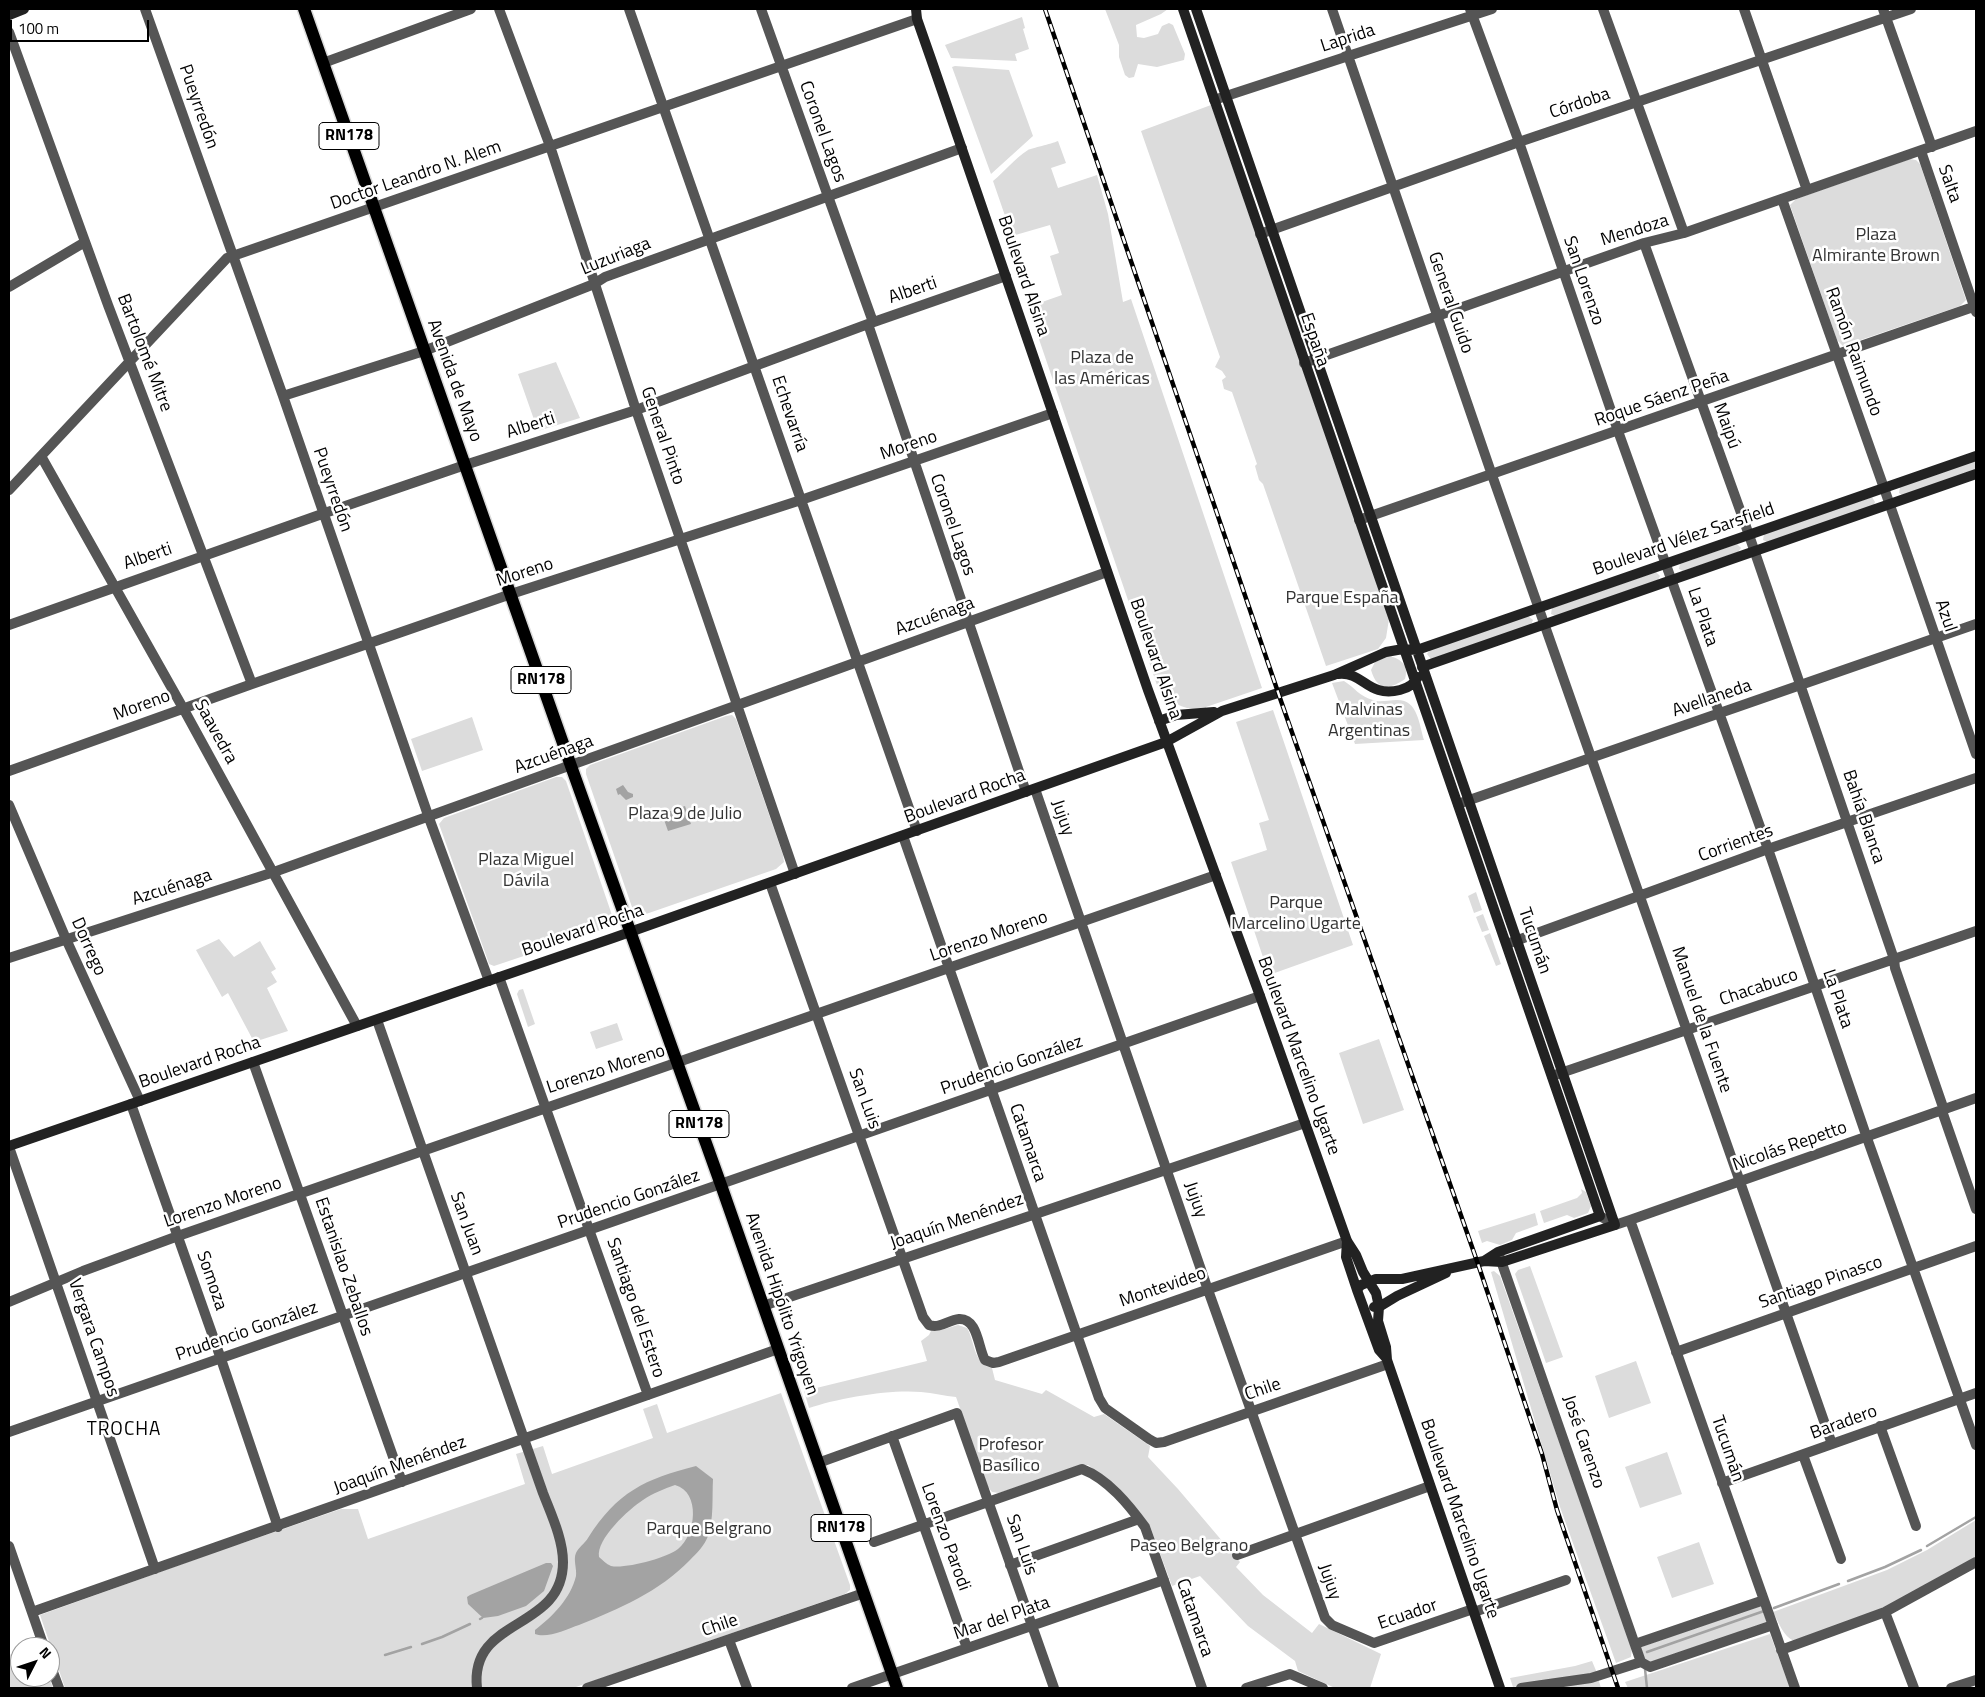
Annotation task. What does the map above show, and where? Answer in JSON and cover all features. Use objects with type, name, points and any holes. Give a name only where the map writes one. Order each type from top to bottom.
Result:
[{"type":"main road","points":[[9,15],[24,9]]},
{"type":"main road","name":"Avenida de Mayo","points":[[304,9],[424,351],[512,594],[571,766]]},
{"type":"main road","name":"Boulevard Alsina","points":[[909,9],[917,14],[1166,742]]},
{"type":"main road","name":"España","points":[[1183,9],[1416,682]]},
{"type":"main road","name":"España","points":[[1196,9],[1422,667]]},
{"type":"main road","name":"Boulevard Vélez Sarsfield","points":[[1222,711],[1334,675],[1370,657],[1403,649],[1417,650],[1976,456]]},
{"type":"main road","name":"Boulevard Vélez Sarsfield","points":[[1422,667],[1976,474]]},
{"type":"main road","points":[[1334,675],[1352,675],[1374,689],[1386,692],[1406,688],[1416,682],[1422,667]]},
{"type":"main road","name":"Tucumán","points":[[1422,667],[1469,800],[1552,1076],[1600,1216]]},
{"type":"main road","name":"Tucumán","points":[[1416,682],[1458,804],[1562,1072],[1614,1225]]},
{"type":"main road","points":[[1159,720],[1176,715],[1222,711]]},
{"type":"main road","name":"Boulevard Rocha","points":[[9,1147],[770,883],[1166,742],[1222,711]]},
{"type":"main road","name":"Boulevard Marcelino Ugarte","points":[[1166,742],[1260,996],[1347,1241],[1376,1293],[1379,1307],[1378,1321],[1386,1347],[1388,1362],[1500,1688]]},
{"type":"main road","name":"RN178","points":[[571,766],[630,932]]},
{"type":"main road","name":"Avenida Hipólito Yrigoyen","points":[[630,932],[764,1306],[897,1688]]},
{"type":"main road","name":"Nicolás Repetto","points":[[1484,1262],[1498,1252],[1600,1216]]},
{"type":"main road","name":"Nicolás Repetto","points":[[1357,1290],[1361,1285],[1376,1279],[1402,1279],[1484,1262],[1502,1262],[1614,1225]]},
{"type":"main road","name":"Boulevard Marcelino Ugarte","points":[[1347,1241],[1346,1257],[1357,1290],[1379,1350],[1388,1362]]},
{"type":"main road","name":"Nicolás Repetto","points":[[1379,1307],[1397,1296],[1456,1268]]},
{"type":"main road","points":[[1363,1307],[1379,1307]]},
{"type":"street","name":"Pueyrredón","points":[[145,9],[283,396],[322,514],[429,818],[489,981]]},
{"type":"street","points":[[323,63],[471,9]]},
{"type":"street","name":"General Pinto","points":[[499,9],[550,146],[636,410],[795,874]]},
{"type":"street","name":"Echevarría","points":[[628,9],[755,366],[916,831]]},
{"type":"street","name":"Coronel Lagos","points":[[761,9],[828,196],[913,461],[968,623],[1030,790]]},
{"type":"street","name":"General Guido","points":[[1332,9],[1539,608]]},
{"type":"street","name":"Laprida","points":[[1214,100],[1348,56],[1471,12],[1492,9]]},
{"type":"street","points":[[1603,9],[1684,232]]},
{"type":"street","points":[[1744,9],[1807,190]]},
{"type":"street","name":"Córdoba","points":[[1260,234],[1518,142],[1761,59],[1884,13],[1911,9]]},
{"type":"street","name":"San Lorenzo","points":[[1471,12],[1666,564]]},
{"type":"street","name":"Salta","points":[[1884,13],[1932,147]]},
{"type":"street","name":"Doctor Leandro N. Alem","points":[[9,490],[226,258],[781,65],[917,14]]},
{"type":"street","name":"Bartolomé Mitre","points":[[9,32],[85,242],[252,684]]},
{"type":"street","name":"Mendoza","points":[[1304,363],[1644,243],[1684,232],[1782,199],[1976,131]]},
{"type":"street","name":"Luzuriaga","points":[[283,396],[424,351],[594,284],[605,277],[962,148]]},
{"type":"street","name":"Salta","points":[[1921,151],[1976,308]]},
{"type":"street","name":"Ramón Raimundo","points":[[1782,199],[1884,488]]},
{"type":"street","points":[[9,287],[85,242]]},
{"type":"street","name":"Maipú","points":[[1644,243],[1749,535]]},
{"type":"street","name":"Alberti","points":[[9,625],[322,514],[465,465],[636,410],[870,323],[1006,276]]},
{"type":"street","name":"Roque Sáenz Peña","points":[[1359,520],[1976,308]]},
{"type":"street","name":"Moreno","points":[[9,771],[183,708],[512,594],[801,500],[1053,413]]},
{"type":"street","name":"Saavedra","points":[[41,456],[274,872],[357,1026]]},
{"type":"street","name":"Azul","points":[[1884,488],[1976,754]]},
{"type":"street","name":"Bahía Blanca","points":[[1749,535],[1848,822],[1976,1209]]},
{"type":"street","name":"La Plata","points":[[1666,564],[1718,714],[1768,849],[1867,1138],[1976,1446]]},
{"type":"street","name":"Azcuénaga","points":[[9,958],[274,872],[429,818],[1107,572]]},
{"type":"street","name":"Manuel de la Fuente","points":[[1539,608],[1832,1444]]},
{"type":"street","name":"Avellaneda","points":[[1458,804],[1976,624]]},
{"type":"street","name":"Corrientes","points":[[1512,942],[1768,849],[1976,778]]},
{"type":"street","name":"Jujuy","points":[[1030,790],[1081,922],[1208,1290],[1327,1621]]},
{"type":"street","name":"Dorrego","points":[[9,805],[135,1103]]},
{"type":"street","name":"Catamarca","points":[[902,836],[1102,1405],[1149,1439]]},
{"type":"street","name":"Lorenzo Moreno","points":[[9,1302],[178,1236],[1216,875]]},
{"type":"street","name":"San Luis","points":[[770,883],[923,1317],[929,1325],[939,1326],[956,1320],[965,1320],[972,1326],[982,1353],[989,1362]]},
{"type":"street","name":"Chacabuco","points":[[1552,1076],[1976,930]]},
{"type":"street","name":"Santiago del Estero","points":[[499,977],[648,1395]]},
{"type":"street","name":"Prudencio González","points":[[9,1432],[1260,996]]},
{"type":"street","name":"San Juan","points":[[377,1020],[467,1273],[558,1538],[563,1560],[563,1572],[558,1589],[547,1605],[531,1617],[501,1634],[485,1649],[477,1671],[478,1688]]},
{"type":"street","name":"Estanislao Zeballos","points":[[253,1062],[402,1482]]},
{"type":"street","name":"Nicolás Repetto","points":[[1614,1225],[1867,1138],[1976,1098]]},
{"type":"street","name":"Somoza","points":[[135,1103],[178,1236],[278,1527]]},
{"type":"street","name":"Joaquín Menéndez","points":[[764,1306],[1034,1213],[1305,1123]]},
{"type":"street","name":"Vergara Campos","points":[[9,1147],[155,1569]]},
{"type":"street","points":[[1600,1216],[1614,1225]]},
{"type":"street","name":"Tucumán","points":[[1630,1220],[1795,1688]]},
{"type":"street","name":"Montevideo","points":[[989,1362],[999,1362],[1347,1241]]},
{"type":"street","name":"Santiago Pinasco","points":[[1676,1352],[1976,1246]]},
{"type":"street","name":"José Carenzo","points":[[1498,1252],[1641,1662]]},
{"type":"street","name":"Joaquín Menéndez","points":[[32,1612],[278,1527],[778,1349]]},
{"type":"street","name":"Chile","points":[[1149,1439],[1156,1443],[1164,1442],[1388,1362]]},
{"type":"street","name":"Baradero","points":[[1722,1483],[1976,1393]]},
{"type":"street","name":"San Luis","points":[[892,1436],[957,1413],[1054,1688]]},
{"type":"street","points":[[1880,1426],[1916,1526]]},
{"type":"street","points":[[818,1463],[892,1436]]},
{"type":"street","name":"Lorenzo Parodi","points":[[892,1436],[967,1648]]},
{"type":"street","points":[[1803,1455],[1841,1559]]},
{"type":"street","name":"Catamarca","points":[[989,1503],[1082,1469],[1099,1477],[1129,1506],[1145,1527],[1202,1688]]},
{"type":"street","points":[[1237,1556],[1430,1486]]},
{"type":"street","points":[[874,1542],[989,1503]]},
{"type":"street","points":[[1010,1565],[1139,1519]]},
{"type":"street","points":[[9,1546],[12,1569],[32,1612],[41,1637]]},
{"type":"street","points":[[1781,1650],[1885,1612],[1976,1562]]},
{"type":"street","name":"Mar del Plata","points":[[852,1688],[1164,1580]]},
{"type":"street","points":[[1473,1611],[1566,1580]]},
{"type":"street","name":"Chile","points":[[587,1688],[604,1686],[864,1594]]},
{"type":"street","points":[[1635,1644],[1764,1600]]},
{"type":"street","name":"Ecuador","points":[[1327,1621],[1374,1644],[1473,1611]]},
{"type":"street","points":[[1885,1612],[1914,1688]]},
{"type":"street","points":[[1521,1688],[1591,1678],[1641,1662],[1650,1667],[1772,1625]]},
{"type":"street","points":[[730,1640],[746,1688]]},
{"type":"street","points":[[1246,1688],[1290,1674],[1323,1688]]},
{"type":"street","points":[[1951,1688],[1976,1680]]},
{"type":"green space","points":[[1105,9],[1168,9],[1136,25],[1137,37],[1144,38],[1158,34],[1162,26],[1169,23],[1173,25],[1185,54],[1184,60],[1157,67],[1138,64],[1134,77],[1129,78],[1125,75],[1119,57],[1119,45]]},
{"type":"green space","points":[[1022,17],[1025,28],[1023,29],[1029,49],[1015,54],[1017,61],[951,58],[945,45]]},
{"type":"green space","points":[[952,67],[1009,70],[1033,136],[991,174]]},
{"type":"green space","name":"Parque España","points":[[1211,105],[1389,619],[1386,638],[1378,649],[1326,666],[1263,484],[1259,480],[1255,466],[1257,464],[1232,392],[1224,389],[1222,380],[1226,377],[1222,371],[1215,367],[1220,357],[1141,131]]},
{"type":"green space","name":"Plaza de las Américas","points":[[1058,141],[1066,163],[1051,168],[1058,188],[1097,175],[1108,214],[1123,302],[1131,299],[1262,688],[1206,707],[1206,709],[1191,709],[1179,705],[1158,688],[1028,307],[1062,295],[1050,256],[1059,253],[1050,225],[1012,236],[993,181],[1028,150]]},
{"type":"green space","name":"Plaza Almirante Brown","points":[[1910,159],[1916,160],[1920,164],[1966,300],[1960,306],[1843,346],[1837,340],[1790,205],[1796,199]]},
{"type":"green space","points":[[556,362],[580,418],[538,431],[518,374]]},
{"type":"green space","points":[[1976,460],[1976,470],[1902,495],[1899,493],[1900,487]]},
{"type":"green space","points":[[1872,497],[1875,502],[1874,505],[1767,542],[1763,540],[1764,534]]},
{"type":"green space","points":[[1737,544],[1741,548],[1738,552],[1683,571],[1679,569],[1680,564]]},
{"type":"green space","points":[[1656,572],[1660,576],[1658,580],[1555,616],[1551,614],[1552,608]]},
{"type":"green space","points":[[1528,616],[1533,620],[1531,625],[1431,659],[1427,654],[1430,650]]},
{"type":"green space","points":[[1389,656],[1401,661],[1405,667],[1406,674],[1405,679],[1389,687],[1380,685],[1371,670],[1375,662]]},
{"type":"green space","name":"Malvinas Argentinas","points":[[1344,681],[1368,699],[1378,701],[1396,700],[1409,704],[1419,720],[1424,740],[1355,744],[1332,683]]},
{"type":"green space","name":"Parque Marcelino Ugarte","points":[[1273,710],[1353,945],[1269,975],[1231,862],[1267,850],[1259,823],[1269,820],[1236,722]]},
{"type":"green space","name":"Plaza 9 de Julio","points":[[732,715],[736,719],[784,862],[776,869],[646,914],[638,915],[633,910],[586,774],[586,769],[590,765]]},
{"type":"green space","points":[[472,717],[483,750],[422,771],[411,739]]},
{"type":"green space","name":"Plaza Miguel Dávila","points":[[556,777],[562,777],[566,781],[613,918],[613,925],[494,966],[489,964],[439,824],[444,818]]},
{"type":"green space","points":[[1476,892],[1482,910],[1474,913],[1468,896]]},
{"type":"green space","points":[[1483,914],[1489,930],[1482,932],[1476,917]]},
{"type":"green space","points":[[1490,933],[1501,964],[1496,966],[1484,936]]},
{"type":"green space","points":[[219,939],[234,957],[260,941],[276,969],[271,972],[277,982],[267,988],[288,1031],[254,1042],[228,993],[222,997],[196,950]]},
{"type":"green space","points":[[523,989],[535,1024],[528,1027],[517,994],[519,990]]},
{"type":"green space","points":[[617,1023],[623,1040],[596,1049],[590,1032]]},
{"type":"green space","points":[[1379,1039],[1404,1110],[1363,1124],[1339,1053]]},
{"type":"green space","points":[[1581,1189],[1586,1192],[1591,1206],[1588,1213],[1574,1218],[1567,1215],[1544,1223],[1540,1211],[1577,1198],[1582,1193]]},
{"type":"green space","points":[[1535,1213],[1538,1225],[1516,1233],[1512,1240],[1500,1245],[1487,1241],[1482,1243],[1478,1231]]},
{"type":"green space","points":[[1530,1266],[1563,1357],[1546,1363],[1515,1274],[1518,1270]]},
{"type":"green space","points":[[1494,1271],[1500,1276],[1632,1647],[1631,1657],[1616,1663],[1560,1507],[1491,1272]]},
{"type":"green space","name":"Paseo Belgrano","points":[[958,1325],[967,1328],[978,1357],[986,1366],[992,1368],[995,1380],[1042,1394],[1046,1390],[1094,1417],[1104,1414],[1150,1446],[1148,1457],[1240,1562],[1236,1567],[1263,1595],[1312,1633],[1319,1624],[1381,1654],[1370,1688],[1335,1688],[1298,1671],[1295,1661],[1248,1626],[1200,1576],[1172,1586],[1150,1526],[1107,1479],[1088,1465],[1081,1465],[999,1493],[992,1492],[988,1487],[956,1397],[909,1391],[880,1393],[849,1398],[809,1408],[804,1391],[927,1361],[921,1341],[931,1331],[938,1331]]},
{"type":"green space","points":[[1636,1361],[1651,1403],[1609,1418],[1595,1376]]},
{"type":"green space","name":"Parque Belgrano","points":[[781,1393],[850,1585],[850,1590],[845,1594],[573,1688],[65,1688],[60,1673],[60,1637],[48,1637],[40,1615],[213,1553],[225,1545],[240,1544],[341,1509],[358,1509],[368,1539],[525,1484],[516,1454],[543,1446],[552,1474],[653,1438],[643,1409],[657,1404],[667,1433]]},
{"type":"green space","points":[[1667,1452],[1682,1494],[1640,1508],[1625,1467]]},
{"type":"green space","points":[[1976,1520],[1976,1558],[1883,1608],[1794,1641],[1784,1633],[1779,1625],[1773,1612],[1887,1570],[1927,1550]]},
{"type":"green space","points":[[1699,1542],[1714,1584],[1672,1598],[1657,1557]]},
{"type":"green space","points":[[1761,1605],[1767,1623],[1650,1663],[1642,1660],[1641,1647]]},
{"type":"green space","points":[[1770,1634],[1790,1688],[1628,1688],[1625,1682]]},
{"type":"green space","points":[[9,1655],[10,1687],[53,1688],[9,1688]]},
{"type":"green space","points":[[1592,1661],[1597,1673],[1591,1675],[1513,1687],[1510,1678],[1575,1666]]},
{"type":"green space","points":[[1598,1678],[1601,1688],[1537,1688]]},
{"type":"shaded area","points":[[623,785],[628,792],[633,794],[633,797],[626,800],[620,794],[618,795],[616,789]]},
{"type":"shaded area","points":[[685,806],[691,824],[668,831],[662,814]]},
{"type":"shaded area","points":[[696,1466],[713,1479],[710,1529],[707,1539],[698,1552],[665,1581],[624,1606],[557,1633],[535,1634],[535,1630],[554,1613],[570,1592],[576,1576],[576,1553],[610,1509],[621,1498],[647,1482]],"holes":[[[675,1485],[683,1489],[689,1496],[693,1514],[689,1534],[678,1549],[656,1559],[626,1566],[611,1566],[599,1557],[599,1550],[608,1533],[637,1504],[655,1493]]]},
{"type":"shaded area","points":[[546,1563],[551,1563],[553,1566],[544,1591],[526,1606],[498,1616],[483,1618],[468,1604],[467,1597],[470,1595]]},
{"type":"waterway","points":[[1927,1546],[1976,1517]]},
{"type":"waterway","points":[[1848,1581],[1885,1567],[1921,1550]]},
{"type":"waterway","points":[[1774,1608],[1839,1584]]},
{"type":"waterway","points":[[1647,1652],[1764,1611]]},
{"type":"waterway","points":[[422,1644],[470,1624]]},
{"type":"waterway","points":[[385,1655],[411,1647]]},
{"type":"waterway","points":[[1645,1669],[1647,1688]]},
{"type":"railway","points":[[1045,9],[1281,701],[1478,1264],[1542,1454],[1557,1510],[1618,1688]]},
{"type":"district","name":"TROCHA","points":[[124,1430]]},
{"type":"park label","name":"Profesor Basílico","points":[[1011,1456]]}]
